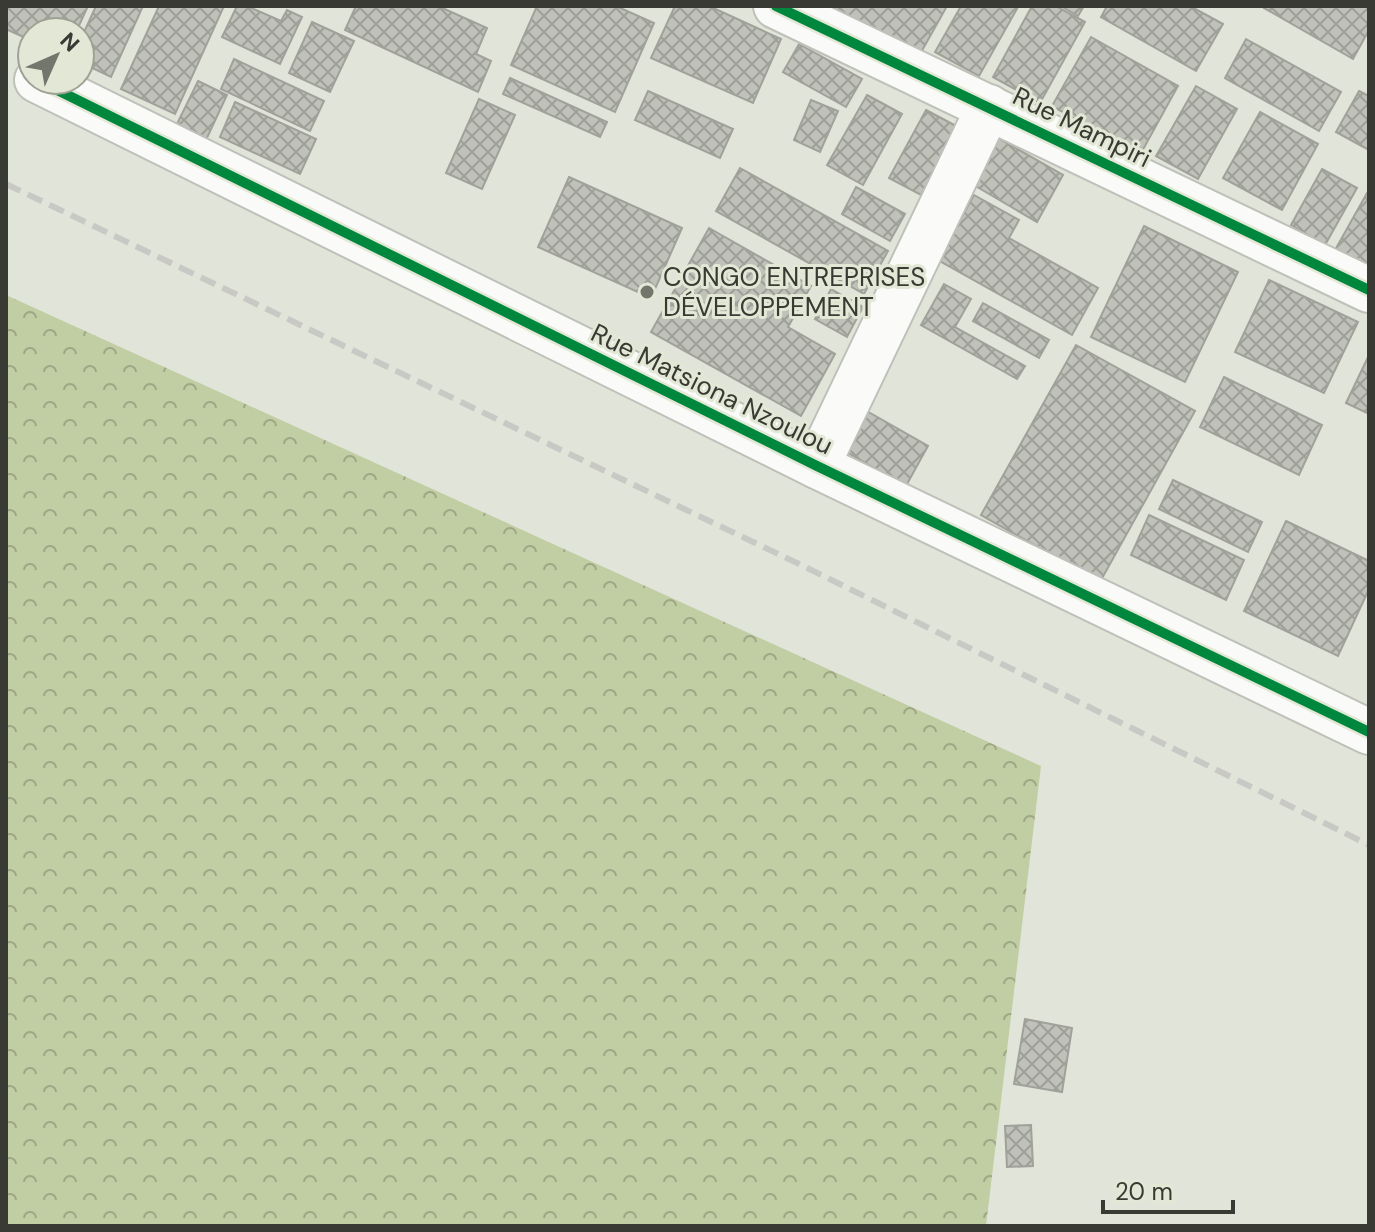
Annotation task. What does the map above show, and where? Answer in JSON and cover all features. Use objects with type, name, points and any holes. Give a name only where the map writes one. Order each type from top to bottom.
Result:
[{"type":"street","name":"Rue Mampiri","points":[[776,6],[1369,290]]},
{"type":"street","name":"Rue Matsiona Nzoulou","points":[[68,96],[817,466],[1369,732]]},
{"type":"street","points":[[817,466],[989,107]]},
{"type":"green space","points":[[6,295],[1041,766],[986,1226],[6,1226]]},
{"type":"building","points":[[6,6],[88,6],[83,16],[16,16],[16,34],[6,29]]},
{"type":"building","points":[[96,6],[143,6],[111,77],[96,70],[96,16],[91,16]]},
{"type":"building","points":[[159,6],[224,6],[175,114],[121,89]]},
{"type":"building","points":[[237,6],[247,6],[281,21],[287,10],[302,17],[280,64],[222,37]]},
{"type":"building","points":[[356,6],[438,6],[487,28],[476,54],[491,61],[478,92],[345,30]]},
{"type":"building","points":[[537,6],[616,6],[654,23],[615,112],[511,65]]},
{"type":"building","points":[[675,6],[709,6],[781,39],[753,103],[651,58]]},
{"type":"building","points":[[829,6],[947,6],[919,56]]},
{"type":"building","points":[[961,6],[1018,7],[979,76],[935,52]]},
{"type":"building","points":[[1032,6],[1056,6],[1085,22],[1040,103],[993,77]]},
{"type":"building","points":[[1061,6],[1084,6],[1078,16]]},
{"type":"building","points":[[1107,6],[1190,6],[1223,24],[1196,71],[1101,17]]},
{"type":"building","points":[[1265,6],[1369,6],[1369,30],[1353,59]]},
{"type":"building","points":[[312,22],[354,41],[330,92],[289,73]]},
{"type":"building","points":[[1091,37],[1178,86],[1140,155],[1052,106]]},
{"type":"building","points":[[1246,39],[1341,92],[1319,131],[1225,78]]},
{"type":"building","points":[[799,44],[862,79],[846,107],[783,72]]},
{"type":"building","points":[[234,59],[324,101],[310,131],[221,89]]},
{"type":"building","points":[[510,78],[607,122],[600,137],[503,94]]},
{"type":"building","points":[[198,81],[227,95],[206,140],[176,126]]},
{"type":"building","points":[[1196,86],[1237,109],[1198,179],[1156,156]]},
{"type":"building","points":[[648,91],[733,129],[720,158],[635,120]]},
{"type":"building","points":[[1359,91],[1369,96],[1369,150],[1336,132]]},
{"type":"building","points":[[867,95],[902,114],[863,185],[827,165]]},
{"type":"building","points":[[479,99],[515,115],[482,189],[446,173]]},
{"type":"building","points":[[811,100],[838,111],[820,152],[794,140]]},
{"type":"building","points":[[235,102],[316,139],[300,174],[220,137]]},
{"type":"building","points":[[926,110],[958,127],[921,195],[889,178]]},
{"type":"building","points":[[1260,112],[1318,144],[1282,210],[1223,178]]},
{"type":"building","points":[[998,138],[1063,175],[1037,222],[972,184]]},
{"type":"building","points":[[740,168],[888,251],[864,294],[716,211]]},
{"type":"building","points":[[1322,169],[1357,188],[1325,245],[1291,225]]},
{"type":"building","points":[[569,177],[682,228],[651,298],[538,247]]},
{"type":"building","points":[[856,187],[905,214],[890,241],[842,214]]},
{"type":"building","points":[[1369,194],[1369,269],[1335,250]]},
{"type":"building","points":[[974,195],[1019,220],[1009,238],[1098,288],[1072,335],[938,260]]},
{"type":"building","points":[[1144,226],[1238,272],[1185,382],[1091,337]]},
{"type":"building","points":[[709,228],[811,286],[788,327],[835,354],[801,416],[651,332]]},
{"type":"building","points":[[1269,280],[1358,322],[1324,393],[1235,352]]},
{"type":"building","points":[[944,284],[971,299],[955,327],[1025,366],[1017,379],[921,325]]},
{"type":"building","points":[[831,289],[863,307],[847,337],[815,319]]},
{"type":"building","points":[[983,303],[1049,340],[1039,358],[973,321]]},
{"type":"building","points":[[1076,345],[1195,411],[1100,582],[981,515]]},
{"type":"building","points":[[1369,355],[1369,414],[1346,403]]},
{"type":"building","points":[[1224,377],[1322,425],[1299,475],[1200,427]]},
{"type":"building","points":[[865,410],[928,446],[906,486],[843,450]]},
{"type":"building","points":[[1173,480],[1262,522],[1248,552],[1159,509]]},
{"type":"building","points":[[1149,515],[1244,560],[1226,600],[1131,555]]},
{"type":"building","points":[[1286,521],[1369,561],[1369,589],[1338,656],[1244,611]]},
{"type":"building","points":[[1025,1019],[1072,1028],[1062,1092],[1014,1084]]},
{"type":"building","points":[[1031,1125],[1033,1166],[1007,1167],[1005,1126]]},
{"type":"railway","points":[[6,184],[797,563],[1369,845]]},
{"type":"cycle path","points":[[776,6],[1369,290]]},
{"type":"cycle path","points":[[69,96],[817,466],[1369,732]]},
{"type":"place","name":"CONGO ENTREPRISES DÉVELOPPEMENT","points":[[647,292]]}]
